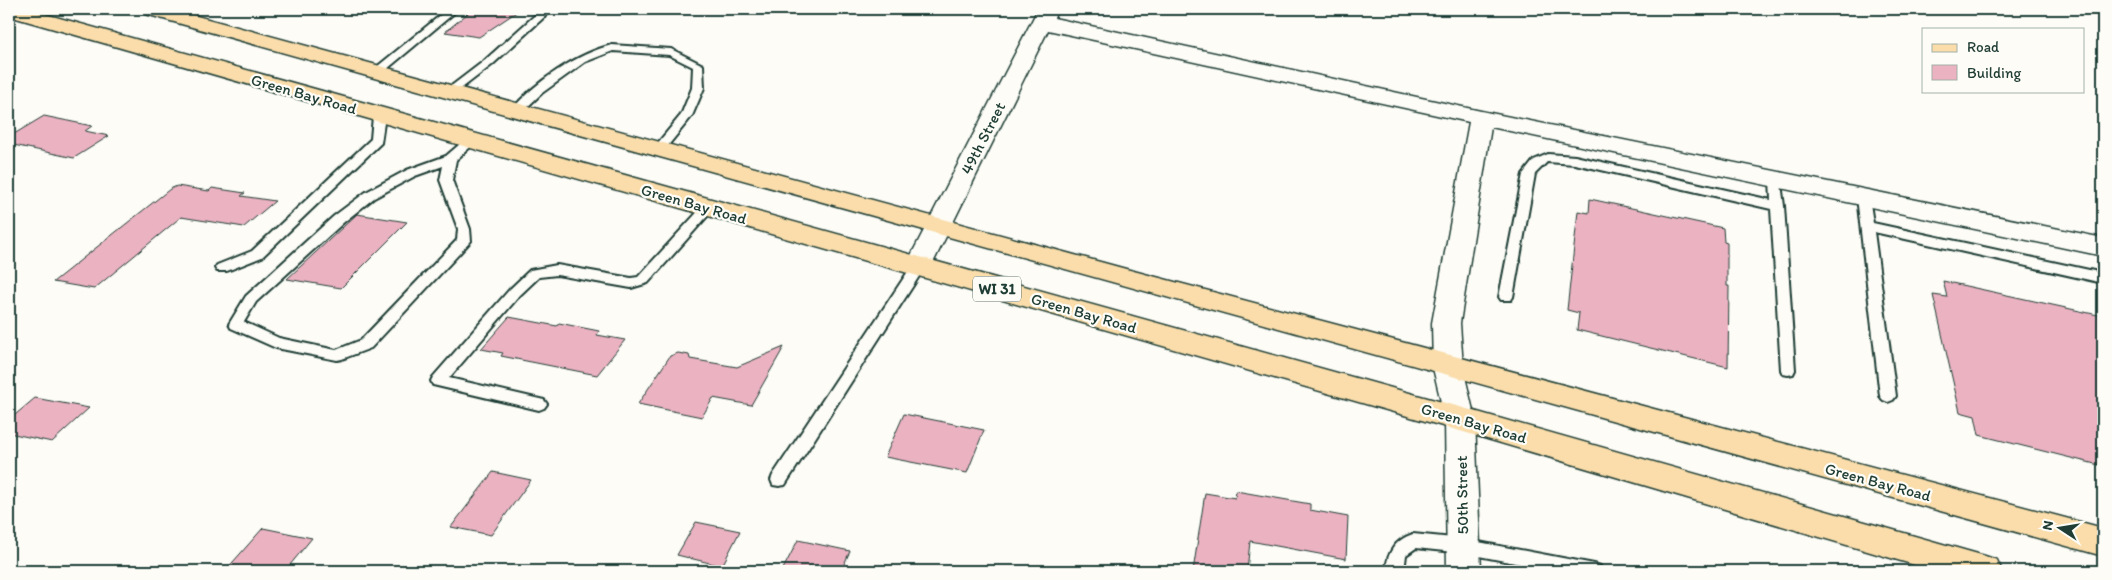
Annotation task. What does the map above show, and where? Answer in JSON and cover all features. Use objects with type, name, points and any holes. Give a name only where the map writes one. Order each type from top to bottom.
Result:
[{"type":"main road","name":"Green Bay Road","points":[[149,9],[1448,368],[2103,542]]},
{"type":"main road","name":"Green Bay Road","points":[[9,10],[379,116],[1460,418],[1985,571]]},
{"type":"street","points":[[1045,16],[1481,118],[2103,247]]},
{"type":"street","name":"49th Street","points":[[918,267],[1045,16]]},
{"type":"street","name":"50th Street","points":[[1463,559],[1460,418],[1448,368],[1446,323],[1481,118]]},
{"type":"lane","points":[[377,72],[454,9]]},
{"type":"lane","points":[[450,92],[488,63],[548,9]]},
{"type":"lane","points":[[517,111],[538,91],[581,60],[612,48],[671,52],[698,65],[698,88],[686,116],[658,150]]},
{"type":"lane","points":[[222,268],[257,254],[377,140],[379,116]]},
{"type":"lane","points":[[450,159],[446,180],[464,229],[464,241],[366,344],[337,355],[276,343],[236,324],[251,299],[339,219],[370,195],[403,177],[450,159],[472,141]]},
{"type":"lane","points":[[1506,297],[1529,174],[1534,165],[1544,158],[1558,157],[1575,160],[1778,206]]},
{"type":"lane","points":[[1776,179],[1788,370]]},
{"type":"lane","points":[[1863,197],[1888,396]]},
{"type":"lane","points":[[539,404],[438,381],[515,292],[536,273],[557,270],[631,283],[643,280],[708,208]]},
{"type":"lane","points":[[1866,226],[2103,278]]},
{"type":"lane","points":[[779,480],[918,267]]},
{"type":"lane","points":[[1395,571],[1396,559],[1400,550],[1413,542],[1463,559],[1594,571]]},
{"type":"building","points":[[473,9],[521,9],[479,37],[445,32]]},
{"type":"building","points":[[44,116],[92,126],[85,131],[109,136],[74,158],[9,144],[9,137]]},
{"type":"building","points":[[177,186],[209,191],[212,188],[245,193],[241,196],[275,201],[244,227],[181,217],[94,289],[53,282],[170,189]]},
{"type":"building","points":[[1590,199],[1723,228],[1724,242],[1727,243],[1727,286],[1729,286],[1728,367],[1577,330],[1579,313],[1567,310],[1578,211],[1589,213]]},
{"type":"building","points":[[357,214],[407,222],[341,288],[287,279]]},
{"type":"building","points":[[1943,281],[2098,315],[2103,330],[2103,466],[1979,435],[1975,416],[1960,412],[1933,295],[1947,297]]},
{"type":"building","points":[[509,317],[557,326],[559,323],[599,331],[597,335],[625,340],[597,375],[501,356],[503,353],[481,349]]},
{"type":"building","points":[[784,347],[751,405],[713,398],[702,417],[638,404],[670,356],[678,353],[689,355],[690,359],[737,367]]},
{"type":"building","points":[[35,398],[89,408],[52,442],[9,433],[9,420]]},
{"type":"building","points":[[904,414],[984,430],[967,473],[885,457]]},
{"type":"building","points":[[493,472],[531,480],[491,535],[451,527]]},
{"type":"building","points":[[1236,491],[1310,504],[1310,510],[1348,517],[1346,559],[1250,541],[1247,571],[1193,571],[1205,493],[1235,498]]},
{"type":"building","points":[[696,522],[740,531],[722,566],[677,555]]},
{"type":"building","points":[[263,528],[312,538],[285,571],[225,571]]},
{"type":"building","points":[[798,540],[850,551],[841,571],[782,571]]}]
